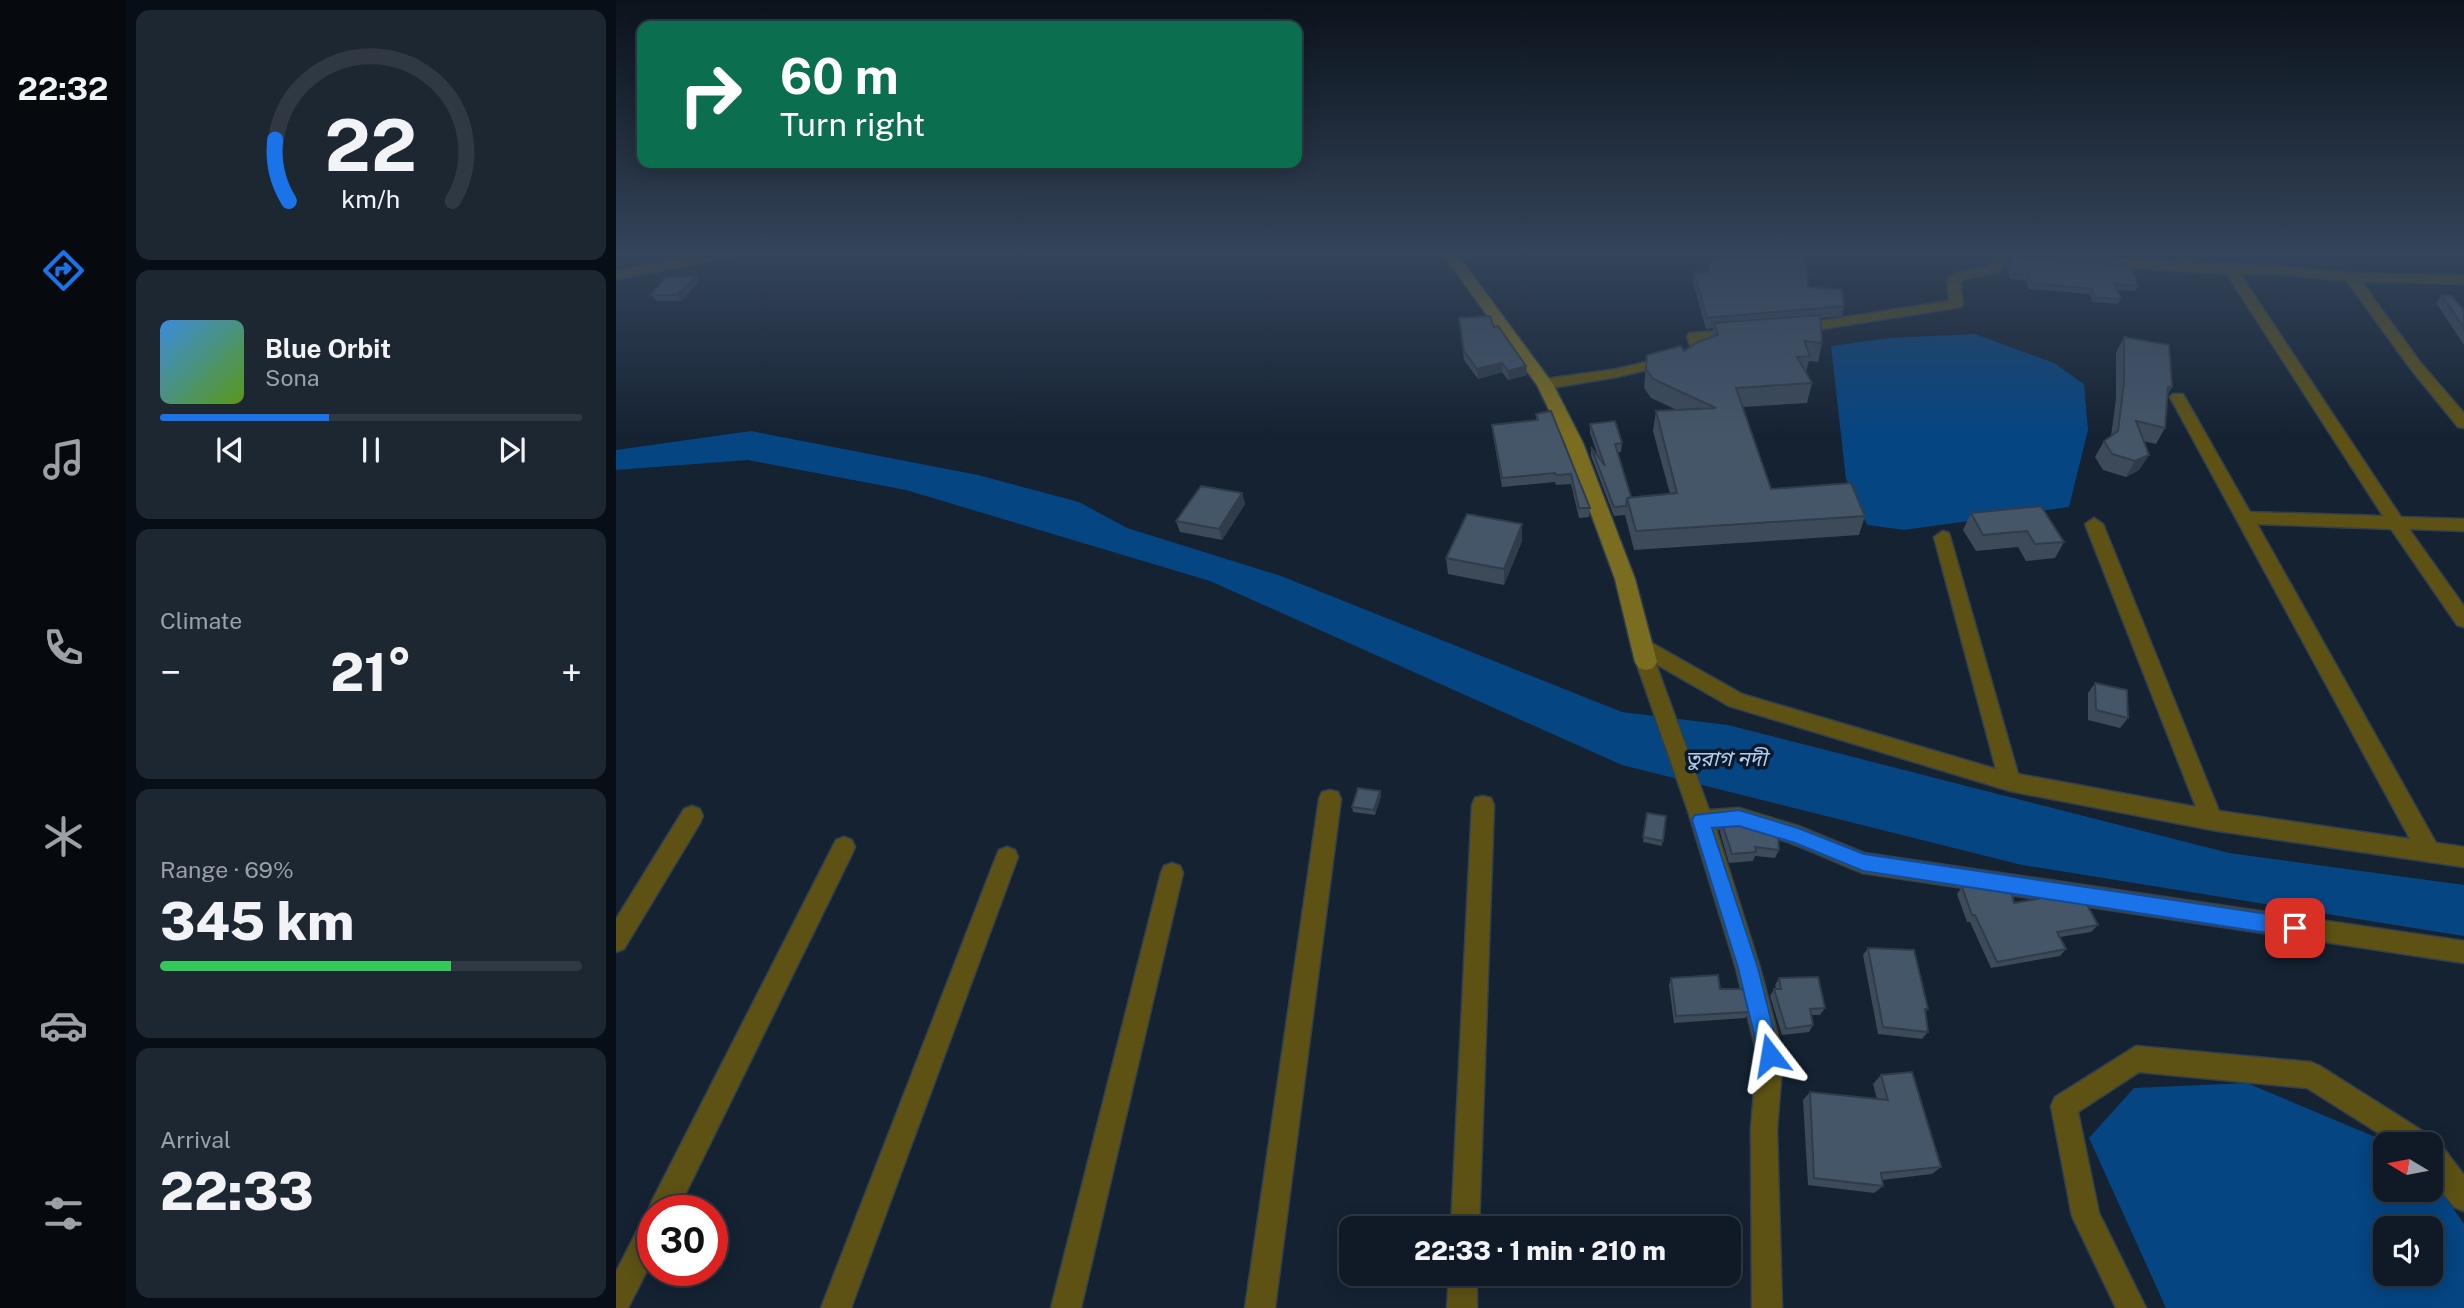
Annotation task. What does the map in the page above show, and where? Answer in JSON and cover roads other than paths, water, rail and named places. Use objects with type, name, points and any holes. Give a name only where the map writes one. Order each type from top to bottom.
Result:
[{"type":"street","points":[[1493,315],[1545,384],[1588,479],[1625,579],[1644,655],[1700,815],[1748,968],[1770,1055],[1764,1129],[1767,1308]]},
{"type":"street","points":[[1777,331],[1883,315]]},
{"type":"street","points":[[2260,315],[2397,524],[2464,620]]},
{"type":"street","points":[[2379,315],[2415,365],[2464,423]]},
{"type":"street","points":[[1545,384],[1617,373],[1700,353],[1694,336],[1754,333]]},
{"type":"street","points":[[2178,397],[2428,850]]},
{"type":"street","points":[[2245,518],[2464,525]]},
{"type":"street","points":[[2094,524],[2212,820]]},
{"type":"street","points":[[1943,537],[2010,782]]},
{"type":"street","points":[[1644,655],[1736,700],[2010,782],[2212,820],[2464,857]]},
{"type":"street","points":[[1260,1308],[1330,799]]},
{"type":"street","points":[[1466,1216],[1483,805]]},
{"type":"street","points":[[1700,815],[1739,818],[1798,836],[1863,863],[2464,952]]},
{"type":"street","points":[[616,942],[692,816]]},
{"type":"street","points":[[670,1195],[844,847]]},
{"type":"street","points":[[836,1308],[1007,858]]},
{"type":"street","points":[[1066,1308],[1172,873]]},
{"type":"street","points":[[2131,1308],[2086,1216],[2064,1105],[2136,1059],[2311,1075],[2401,1132]]},
{"type":"street","points":[[2443,1171],[2464,1198]]},
{"type":"street","points":[[616,1302],[637,1261]]},
{"type":"street","points":[[1462,1308],[1463,1286]]},
{"type":"water","points":[[1975,334],[2054,363],[2084,384],[2088,430],[2069,507],[1904,530],[1867,525],[1846,479],[1831,346],[1890,338]]},
{"type":"water","name":"তুরাগ নদী","points":[[751,431],[978,475],[1079,502],[1127,528],[1281,576],[1622,712],[1728,725],[2229,853],[2464,885],[2464,936],[2022,865],[1622,765],[1210,581],[906,490],[748,460],[616,470],[616,450]]},
{"type":"water","points":[[2247,1083],[2373,1136],[2373,1202],[2443,1202],[2443,1194],[2464,1224],[2464,1308],[2166,1308],[2089,1138],[2134,1088]]}]
